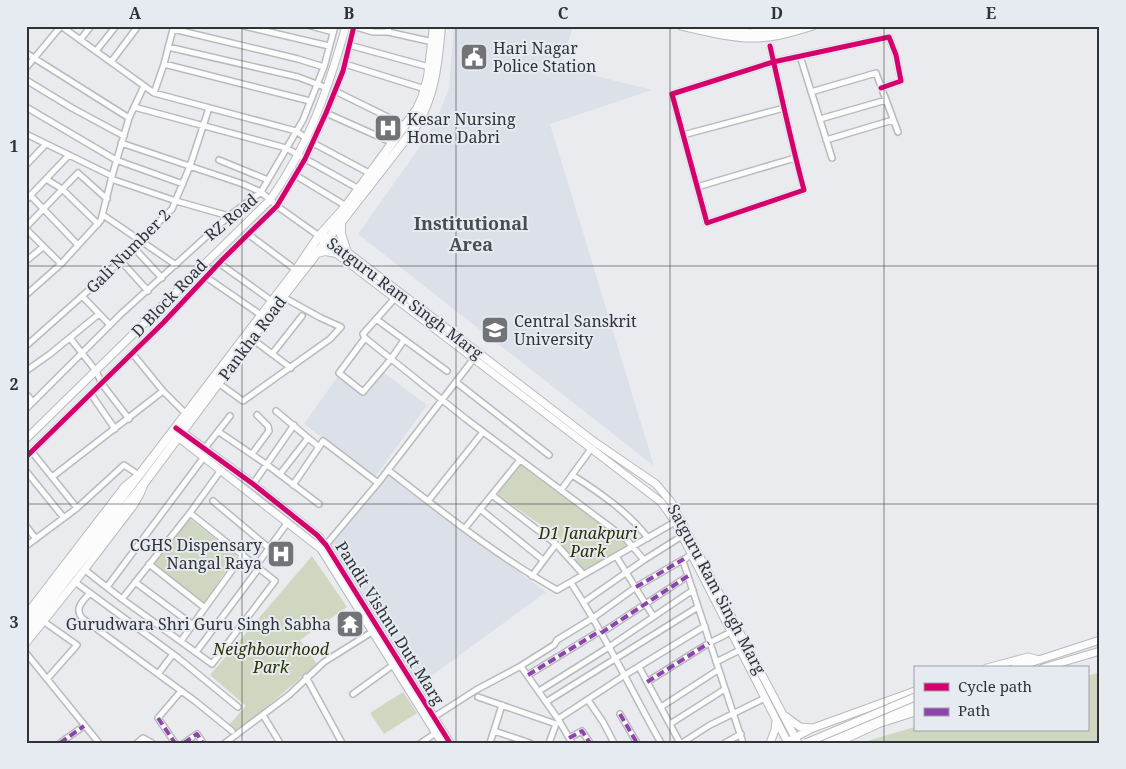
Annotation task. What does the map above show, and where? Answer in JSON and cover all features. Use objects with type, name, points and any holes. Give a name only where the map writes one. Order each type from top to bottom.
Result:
[{"type":"main road","name":"Pankha Road","points":[[26,623],[145,482],[177,432],[186,414],[262,316],[319,236],[346,206],[406,126],[417,109],[425,89],[430,67],[434,26]]},
{"type":"main road","name":"Pankha Road","points":[[26,634],[62,580],[139,475],[218,383],[425,113],[435,76],[441,26]]},
{"type":"main road","points":[[341,222],[341,234],[347,252]]},
{"type":"main road","points":[[317,253],[325,251],[337,253]]},
{"type":"street","points":[[26,68],[61,26],[154,93],[296,131],[371,174]]},
{"type":"street","points":[[80,40],[91,26]]},
{"type":"street","points":[[96,51],[116,26]]},
{"type":"street","points":[[110,62],[138,26]]},
{"type":"street","points":[[244,26],[329,46]]},
{"type":"street","points":[[311,26],[334,29]]},
{"type":"street","points":[[26,439],[270,200],[310,140],[346,26]]},
{"type":"street","points":[[354,26],[373,32],[388,29],[433,42]]},
{"type":"street","name":"D Block Road","points":[[26,457],[102,384],[277,206],[306,159],[310,140],[326,113],[345,64],[354,26]]},
{"type":"street","points":[[681,26],[748,38],[779,36],[813,26]]},
{"type":"street","points":[[703,26],[750,33],[794,26]]},
{"type":"street","points":[[154,93],[173,29],[324,67]]},
{"type":"street","name":"RZ Road","points":[[26,409],[176,264],[229,216],[261,192],[296,131],[310,101],[324,67],[334,29]]},
{"type":"street","points":[[770,46],[774,62],[795,158],[804,190],[707,223],[672,94],[774,62],[889,37],[896,55],[901,81],[881,88]]},
{"type":"street","points":[[350,45],[430,67]]},
{"type":"street","points":[[168,47],[298,77],[327,88]]},
{"type":"street","points":[[26,53],[129,118]]},
{"type":"street","points":[[800,56],[832,158]]},
{"type":"street","points":[[164,64],[310,101]]},
{"type":"street","points":[[345,64],[425,89]]},
{"type":"street","points":[[811,92],[876,73],[898,132]]},
{"type":"street","points":[[26,80],[124,136]]},
{"type":"street","points":[[27,293],[61,264],[104,216],[111,178],[121,143],[129,118],[144,86]]},
{"type":"street","points":[[335,91],[406,126]]},
{"type":"street","points":[[820,119],[886,100]]},
{"type":"street","points":[[26,107],[116,160],[183,184]]},
{"type":"street","points":[[134,107],[286,148],[359,189]]},
{"type":"street","name":"Gali Number 2","points":[[26,346],[82,296],[172,209],[190,166],[209,108]]},
{"type":"street","points":[[683,135],[784,108]]},
{"type":"street","points":[[326,113],[393,143]]},
{"type":"street","points":[[826,140],[893,120]]},
{"type":"street","points":[[26,134],[111,178],[176,201],[229,216]]},
{"type":"street","points":[[121,143],[243,184],[261,192],[319,236]]},
{"type":"street","points":[[26,165],[46,144]]},
{"type":"street","points":[[69,156],[28,197],[43,209],[78,245]]},
{"type":"street","points":[[698,187],[795,158]]},
{"type":"street","points":[[218,160],[268,180]]},
{"type":"street","points":[[61,264],[26,228],[78,173],[107,199]]},
{"type":"street","points":[[295,175],[346,206]]},
{"type":"street","points":[[46,179],[62,189],[98,224]]},
{"type":"street","points":[[104,216],[176,264]]},
{"type":"street","points":[[248,234],[296,270]]},
{"type":"street","name":"Satguru Ram Singh Marg","points":[[319,236],[347,252],[590,449],[661,502],[682,536],[786,742]]},
{"type":"street","name":"Satguru Ram Singh Marg","points":[[326,241],[337,253],[395,298],[656,484],[671,502],[796,740]]},
{"type":"street","points":[[26,261],[43,246]]},
{"type":"street","points":[[133,247],[162,278]]},
{"type":"street","points":[[120,260],[148,291]]},
{"type":"street","points":[[219,263],[272,301]]},
{"type":"street","points":[[206,277],[262,316]]},
{"type":"street","points":[[82,296],[110,326]]},
{"type":"street","points":[[218,383],[243,401],[330,339],[342,327],[283,297]]},
{"type":"street","points":[[395,298],[363,334],[365,338],[441,400],[626,539],[644,560]]},
{"type":"street","points":[[26,371],[99,314]]},
{"type":"street","points":[[272,354],[302,316]]},
{"type":"street","points":[[376,319],[447,371]]},
{"type":"street","points":[[70,338],[96,371],[102,384],[129,419]]},
{"type":"street","points":[[252,338],[291,368]]},
{"type":"street","points":[[365,338],[339,373],[364,392],[404,340]]},
{"type":"street","points":[[132,353],[186,414]]},
{"type":"street","points":[[324,547],[378,483],[476,355]]},
{"type":"street","points":[[456,382],[550,455]]},
{"type":"street","points":[[52,477],[115,430],[163,390]]},
{"type":"street","points":[[26,394],[33,402]]},
{"type":"street","points":[[91,394],[115,430]]},
{"type":"street","points":[[276,411],[319,446]]},
{"type":"street","points":[[252,454],[269,431],[268,426],[257,415]]},
{"type":"street","points":[[205,448],[230,416]]},
{"type":"street","points":[[253,484],[294,426]]},
{"type":"street","name":"Pandit Vishnu Dutt Marg","points":[[177,432],[205,448],[253,484],[306,526],[324,547],[434,717],[442,743]]},
{"type":"street","name":"Pandit Vishnu Dutt Marg","points":[[177,432],[204,457],[288,522],[324,547],[393,666],[439,731],[450,743]]},
{"type":"street","points":[[219,432],[280,474],[319,504]]},
{"type":"street","points":[[428,501],[484,432]]},
{"type":"street","points":[[280,474],[308,438]]},
{"type":"street","points":[[293,484],[323,441],[378,483]]},
{"type":"street","points":[[561,490],[590,449]]},
{"type":"street","points":[[32,452],[76,508]]},
{"type":"street","points":[[107,587],[204,457]]},
{"type":"street","points":[[465,528],[520,460]]},
{"type":"street","points":[[26,546],[64,518],[124,465],[139,475],[125,486],[26,615]]},
{"type":"street","points":[[122,599],[222,470]]},
{"type":"street","points":[[388,470],[532,576],[557,590],[674,522]]},
{"type":"street","points":[[26,471],[64,518]]},
{"type":"street","points":[[572,475],[594,489],[638,526],[648,538]]},
{"type":"street","points":[[26,643],[85,570],[133,506],[145,482]]},
{"type":"street","points":[[492,494],[556,544],[583,574]]},
{"type":"street","points":[[213,501],[269,548]]},
{"type":"street","points":[[480,509],[544,560]]},
{"type":"street","points":[[85,570],[212,664],[275,581],[190,513]]},
{"type":"street","points":[[196,652],[288,522]]},
{"type":"street","points":[[26,526],[36,539]]},
{"type":"street","points":[[584,602],[682,536]]},
{"type":"street","points":[[532,576],[556,544]]},
{"type":"street","points":[[434,717],[476,690],[519,667],[554,645],[557,640],[593,618],[636,587],[691,554]]},
{"type":"street","points":[[181,641],[243,555]]},
{"type":"street","points":[[616,556],[653,616]]},
{"type":"street","points":[[684,559],[692,590],[743,743]]},
{"type":"street","points":[[149,564],[205,608]]},
{"type":"street","points":[[528,675],[601,632],[688,576]]},
{"type":"street","points":[[75,582],[173,654],[238,707]]},
{"type":"street","points":[[135,582],[193,625]]},
{"type":"street","points":[[571,583],[626,675],[661,743]]},
{"type":"street","points":[[539,692],[692,590]]},
{"type":"street","points":[[90,593],[81,604],[78,613],[232,731]]},
{"type":"street","points":[[546,702],[698,607]]},
{"type":"street","points":[[43,621],[77,645],[47,679]]},
{"type":"street","points":[[558,719],[704,626]]},
{"type":"street","points":[[225,743],[289,695],[324,662],[372,632]]},
{"type":"street","points":[[648,682],[731,632]]},
{"type":"street","points":[[1042,666],[1100,640]]},
{"type":"street","points":[[716,662],[740,650]]},
{"type":"street","points":[[1020,666],[1042,666],[1100,651]]},
{"type":"street","points":[[26,653],[67,701],[84,726],[99,743]]},
{"type":"street","points":[[158,674],[173,654]]},
{"type":"street","points":[[994,666],[1028,657],[1042,666]]},
{"type":"street","points":[[353,694],[393,666]]},
{"type":"street","points":[[519,667],[528,675],[571,740],[582,731],[590,743]]},
{"type":"street","points":[[639,667],[681,743],[732,713],[764,698]]},
{"type":"street","points":[[661,707],[718,670]]},
{"type":"street","points":[[306,677],[342,743]]},
{"type":"street","points":[[670,724],[725,689]]},
{"type":"street","points":[[175,743],[158,718],[181,691]]},
{"type":"street","points":[[786,742],[796,740],[814,728],[914,691]]},
{"type":"street","points":[[478,697],[556,724],[549,743]]},
{"type":"street","points":[[806,743],[914,697]]},
{"type":"street","points":[[588,700],[614,743]]},
{"type":"street","points":[[490,743],[502,705]]},
{"type":"street","points":[[819,743],[914,705]]},
{"type":"street","points":[[837,743],[878,724],[914,712]]},
{"type":"street","points":[[620,714],[637,743]]},
{"type":"street","points":[[263,715],[280,743]]},
{"type":"street","points":[[784,716],[800,727],[814,728]]},
{"type":"street","points":[[770,743],[776,720]]},
{"type":"street","points":[[60,743],[84,726]]},
{"type":"street","points":[[812,743],[810,734],[814,728]]},
{"type":"street","points":[[421,743],[439,731]]},
{"type":"street","points":[[494,731],[530,743]]},
{"type":"street","points":[[184,743],[197,734],[203,743]]},
{"type":"street","points":[[725,743],[740,734]]},
{"type":"street","points":[[137,743],[143,738],[152,743]]},
{"type":"shaded area","name":"Institutional Area","points":[[454,26],[573,26],[560,67],[652,90],[550,124],[654,466],[358,234],[419,148],[437,119],[449,88]]},
{"type":"shaded area","points":[[383,372],[427,405],[375,477],[304,424],[338,376],[365,396]]},
{"type":"shaded area","points":[[389,475],[546,592],[419,685],[332,544]]},
{"type":"green space","name":"D1 Janakpuri Park","points":[[520,463],[624,540],[628,545],[584,572],[563,548],[562,540],[497,494]]},
{"type":"green space","points":[[189,518],[236,555],[204,604],[153,563]]},
{"type":"green space","name":"Neighbourhood Park","points":[[312,556],[347,607],[300,640],[317,664],[237,732],[228,726],[246,706],[210,675]]},
{"type":"green space","points":[[1100,672],[1100,743],[860,743],[914,727],[914,732],[1088,732],[1088,676]]},
{"type":"green space","points":[[403,692],[417,713],[384,734],[370,713]]},
{"type":"marked path","points":[[636,587],[684,559]]},
{"type":"marked path","points":[[601,633],[688,576]]},
{"type":"marked path","points":[[528,675],[600,631]]},
{"type":"marked path","points":[[647,682],[709,643]]},
{"type":"marked path","points":[[620,714],[637,743]]},
{"type":"marked path","points":[[158,718],[175,743]]},
{"type":"marked path","points":[[60,743],[84,726]]},
{"type":"marked path","points":[[569,738],[582,731],[590,743]]},
{"type":"marked path","points":[[184,743],[197,734],[203,743]]},
{"type":"cycle path","points":[[26,457],[163,323],[222,260],[277,206],[305,159],[326,113],[343,71],[354,26]]},
{"type":"cycle path","points":[[770,46],[774,64],[790,136],[804,190],[707,223],[672,94],[773,62],[889,37],[896,55],[901,81],[881,88]]},
{"type":"cycle path","points":[[176,428],[253,484],[317,535],[326,545],[450,743]]},
{"type":"place","name":"Hari Nagar Police Station","points":[[474,57]]},
{"type":"place","name":"Kesar Nursing Home Dabri","points":[[388,128]]},
{"type":"place","name":"Central Sanskrit University","points":[[495,330]]},
{"type":"place","name":"CGHS Dispensary Nangal Raya","points":[[281,554]]},
{"type":"place","name":"Gurudwara Shri Guru Singh Sabha","points":[[350,624]]},
{"type":"district","name":"Institutional Area","points":[[471,234]]}]
